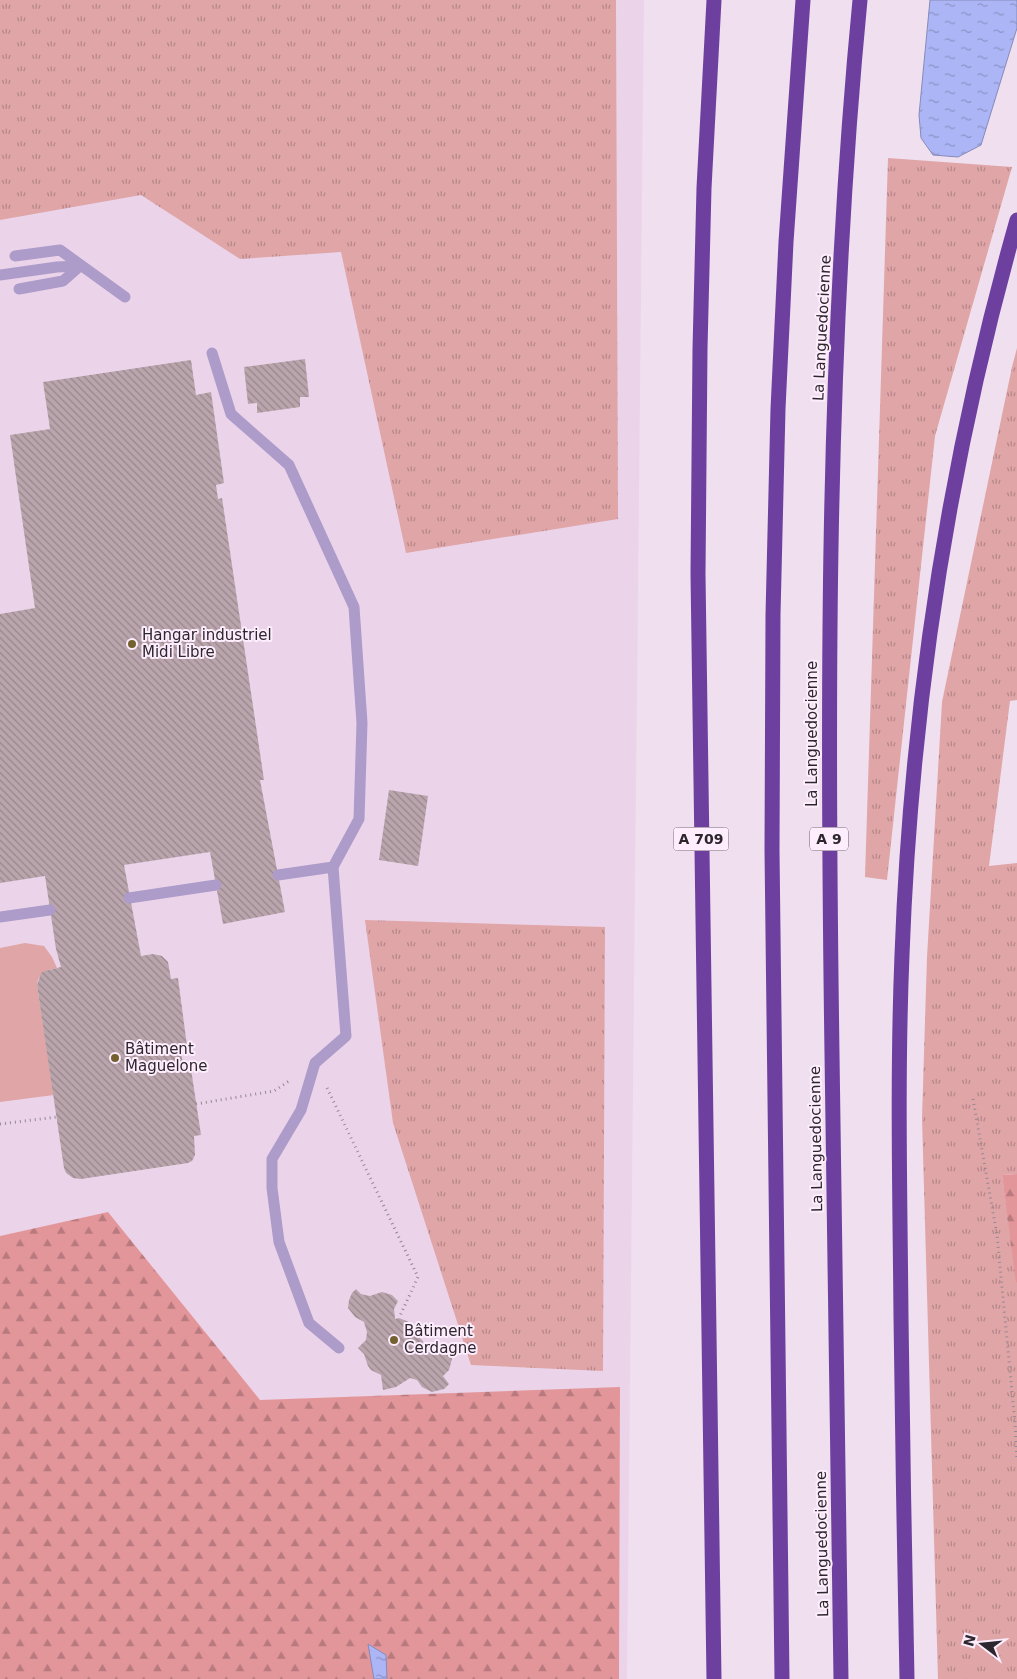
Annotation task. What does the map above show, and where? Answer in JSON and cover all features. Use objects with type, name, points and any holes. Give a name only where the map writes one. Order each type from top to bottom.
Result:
[{"type":"highway","name":"A 709","points":[[714,0],[704,188],[698,574],[714,1679]]},
{"type":"highway","points":[[782,1679],[772,850],[773,615],[778,409],[786,242],[803,0]]},
{"type":"highway","name":"La Languedocienne","points":[[841,1679],[829,842],[830,602],[839,320],[860,0]]},
{"type":"highway","points":[[907,1679],[899,1062],[902,954],[908,852],[926,664],[940,566],[971,403],[986,337],[1017,220]]},
{"type":"lane","points":[[15,256],[60,250],[125,297]]},
{"type":"lane","points":[[0,275],[57,266],[80,266]]},
{"type":"lane","points":[[19,289],[63,281],[80,266]]},
{"type":"lane","points":[[212,353],[231,414],[290,464],[354,607],[362,724],[359,819],[332,867],[346,1036],[315,1063],[301,1110],[272,1160],[272,1188],[279,1242],[309,1323],[340,1348]]},
{"type":"lane","points":[[278,875],[332,867]]},
{"type":"lane","points":[[129,898],[216,885]]},
{"type":"lane","points":[[0,917],[50,910]]},
{"type":"path","points":[[196,1104],[274,1091],[315,1063],[418,1277],[400,1318]]},
{"type":"path","points":[[973,1098],[997,1235],[1017,1459]]},
{"type":"path","points":[[0,1124],[57,1117]]},
{"type":"shaded area","points":[[0,0],[644,0],[627,1679],[0,1679]]},
{"type":"green space","points":[[0,0],[616,0],[618,519],[406,553],[341,252],[240,259],[141,195],[0,220]]},
{"type":"green space","points":[[888,158],[1012,167],[935,436],[887,880],[865,877]]},
{"type":"green space","points":[[1017,348],[1017,700],[1010,701],[989,866],[1017,863],[1017,1174],[1002,1175],[1017,1282],[1017,1679],[938,1679],[922,1118],[927,957],[942,702]]},
{"type":"green space","points":[[365,920],[605,927],[603,1371],[471,1365],[393,1123]]},
{"type":"green space","points":[[25,943],[44,946],[57,968],[43,973],[39,977],[37,985],[54,1095],[0,1102],[0,948]]},
{"type":"green space","points":[[1017,1174],[1017,1282],[1016,1283],[1002,1175]]},
{"type":"green space","points":[[108,1212],[260,1400],[620,1387],[619,1679],[0,1679],[0,1236]]},
{"type":"water","points":[[930,0],[1017,0],[1017,28],[981,145],[958,157],[933,155],[921,138],[919,115]]},
{"type":"water","points":[[368,1644],[386,1655],[387,1679],[374,1679]]},
{"type":"building","points":[[305,359],[309,397],[300,397],[300,407],[257,413],[257,403],[248,404],[244,367]]},
{"type":"building","name":"Hangar industriel Midi Libre","points":[[191,360],[196,395],[211,392],[224,483],[216,485],[218,499],[222,498],[264,780],[260,780],[285,912],[223,924],[210,852],[124,865],[141,956],[153,954],[162,956],[168,962],[171,979],[178,978],[187,1046],[180,1047],[184,1070],[191,1069],[201,1135],[194,1136],[195,1155],[192,1161],[188,1163],[81,1179],[73,1178],[66,1173],[64,1168],[37,985],[41,973],[61,967],[56,949],[45,876],[0,883],[0,614],[35,608],[10,435],[50,429],[43,382]]},
{"type":"building","points":[[389,790],[428,796],[418,866],[379,860]]},
{"type":"building","name":"Bâtiment Cerdagne","points":[[356,1289],[361,1294],[370,1296],[382,1292],[392,1295],[398,1301],[394,1309],[395,1319],[399,1318],[409,1322],[413,1331],[423,1341],[426,1352],[435,1352],[444,1344],[452,1359],[449,1370],[443,1376],[449,1384],[444,1389],[432,1392],[422,1387],[417,1380],[410,1378],[396,1387],[383,1390],[381,1375],[371,1370],[364,1354],[358,1348],[366,1340],[367,1332],[364,1322],[355,1317],[348,1308],[349,1300]]},
{"type":"place","name":"Hangar industriel Midi Libre","points":[[132,644]]},
{"type":"place","name":"Bâtiment Maguelone","points":[[115,1058]]},
{"type":"place","name":"Bâtiment Cerdagne","points":[[394,1340]]}]
